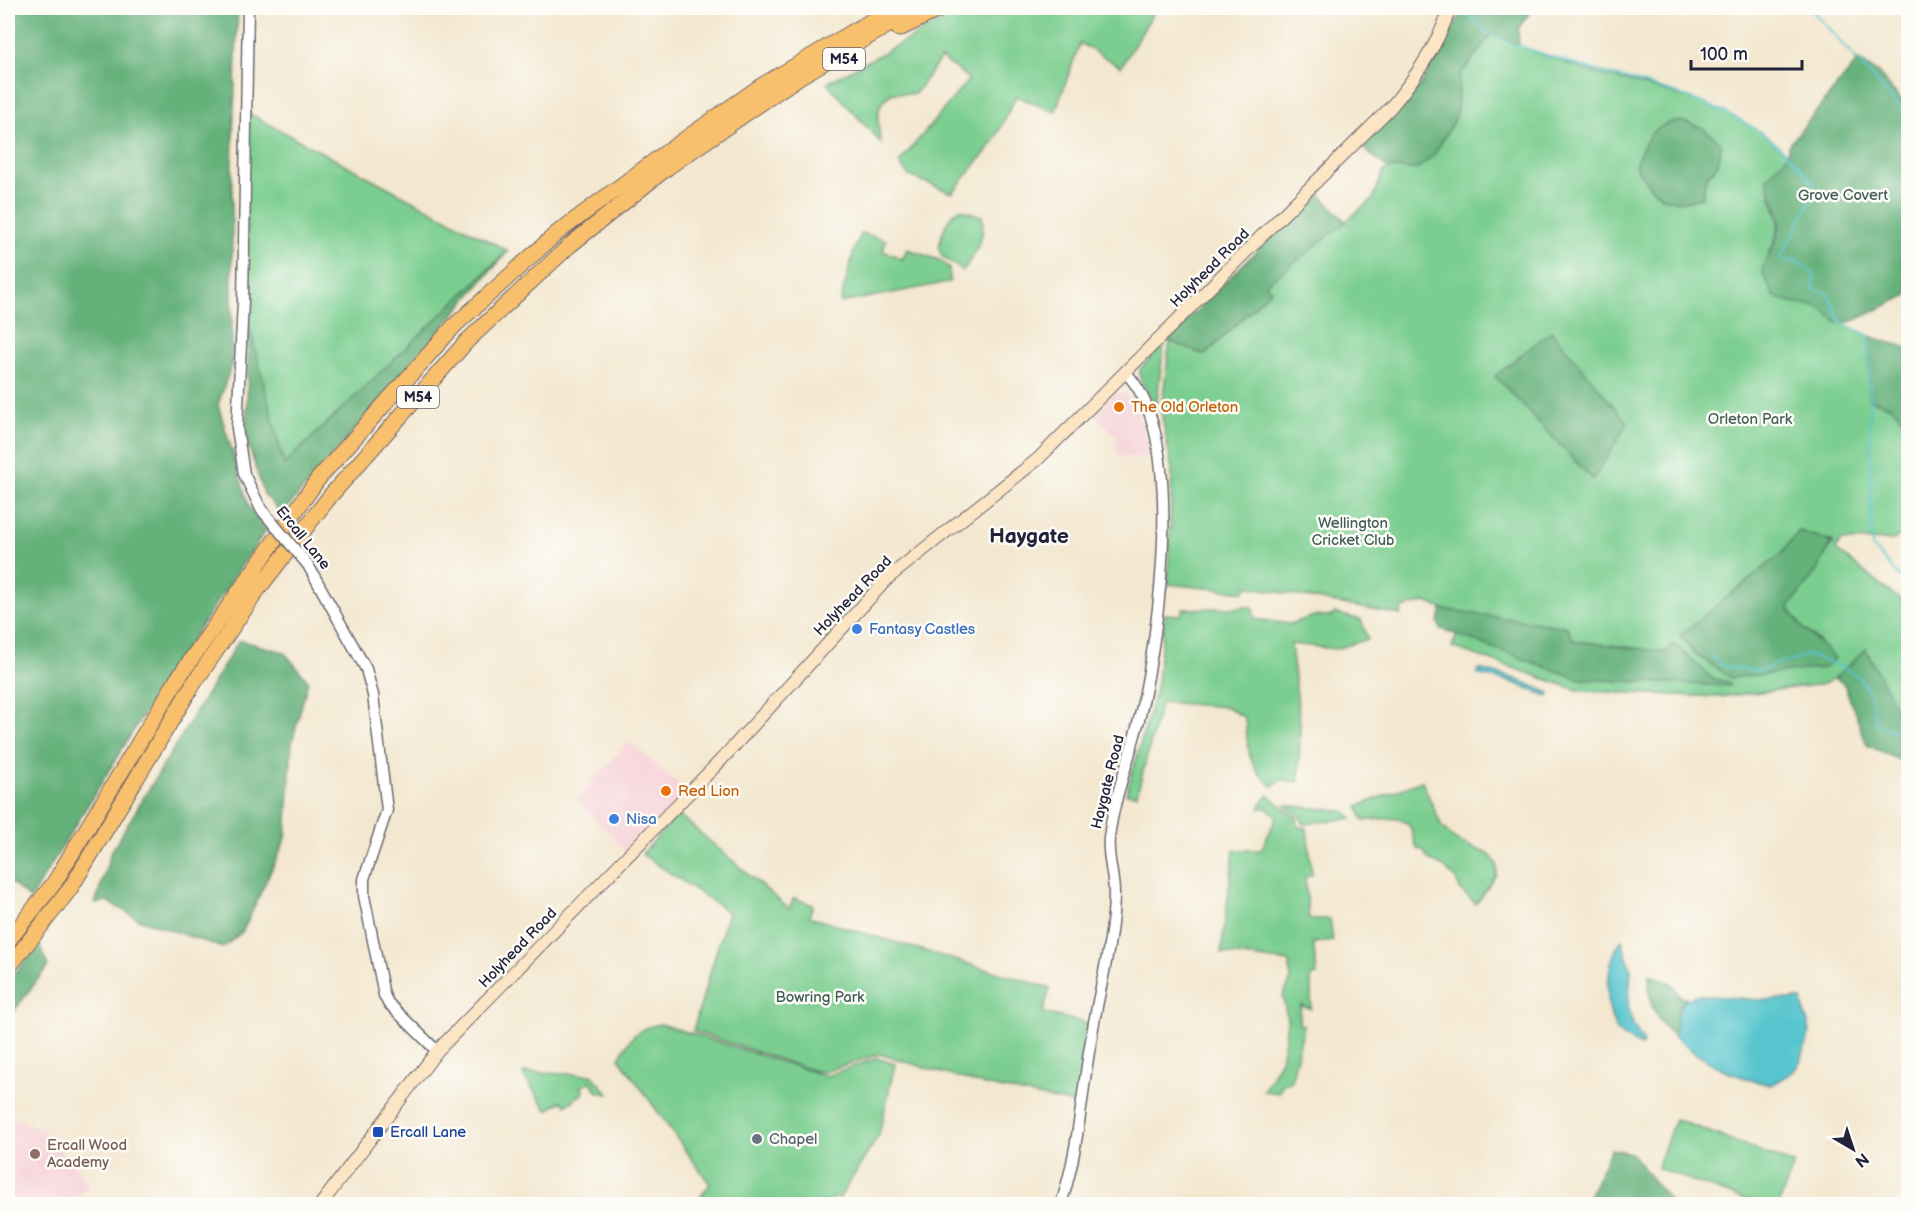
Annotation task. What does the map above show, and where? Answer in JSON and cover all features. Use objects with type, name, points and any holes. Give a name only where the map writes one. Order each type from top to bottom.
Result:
[{"type":"highway","name":"M54","points":[[12,935],[54,884],[178,678],[256,564],[318,479],[454,326],[557,233],[661,156],[761,86],[893,8]]},
{"type":"highway","name":"M54","points":[[8,968],[70,889],[192,686],[259,588],[331,495],[467,342],[569,246],[668,167],[746,112],[829,58],[918,8]]},
{"type":"highway","name":"M54","points":[[746,112],[942,8]]},
{"type":"main road","name":"Holyhead Road","points":[[321,1204],[437,1051],[722,759],[889,577],[1038,459],[1391,107],[1414,79],[1433,48],[1450,8]]},
{"type":"street","name":"Ercall Lane","points":[[248,8],[243,302],[237,428],[244,474],[261,509],[308,565],[366,669],[373,695],[387,810],[364,879],[364,896],[381,984],[388,1003],[437,1051]]},
{"type":"street","name":"Haygate Road","points":[[1061,1204],[1078,1144],[1090,1042],[1114,893],[1109,840],[1151,663],[1162,543],[1164,478],[1158,442],[1145,399],[1126,373]]},
{"type":"shaded area","points":[[1116,392],[1125,394],[1136,406],[1153,458],[1122,457],[1115,451],[1117,437],[1094,414]]},
{"type":"shaded area","points":[[629,741],[686,791],[627,852],[576,800]]},
{"type":"shaded area","name":"Ercall Wood Academy","points":[[16,1119],[41,1128],[90,1185],[71,1204],[8,1204],[8,1120]]},
{"type":"green space","points":[[8,8],[238,8],[232,164],[232,363],[218,405],[249,507],[266,530],[167,676],[30,899],[8,880]]},
{"type":"green space","points":[[980,8],[1151,8],[1155,10],[1121,67],[1080,43],[1055,112],[1016,96],[993,143],[952,193],[909,176],[899,163],[969,79],[941,58],[915,94],[893,93],[885,98],[881,103],[878,116],[881,143],[827,83],[942,21]]},
{"type":"green space","points":[[1468,8],[1533,8],[1518,29],[1519,45],[1491,35],[1460,75],[1456,117],[1434,155],[1417,169],[1388,168],[1365,150],[1368,139],[1421,84],[1458,19]]},
{"type":"green space","name":"Orleton Park","points":[[1491,35],[1583,69],[1665,91],[1717,109],[1766,136],[1789,155],[1777,166],[1770,196],[1777,212],[1778,231],[1769,254],[1791,303],[1816,306],[1839,323],[1869,336],[1870,399],[1892,407],[1908,424],[1908,533],[1893,540],[1840,541],[1836,550],[1895,596],[1908,603],[1908,718],[1898,714],[1866,649],[1835,678],[1824,684],[1720,697],[1580,691],[1452,647],[1457,634],[1579,679],[1730,686],[1729,682],[1713,679],[1674,645],[1667,652],[1574,641],[1567,627],[1442,609],[1426,602],[1402,608],[1401,615],[1246,586],[1244,592],[1168,584],[1172,470],[1161,411],[1170,341],[1205,355],[1271,290],[1265,284],[1373,199],[1383,172],[1388,168],[1417,169],[1456,117],[1460,75]],"holes":[[[1703,128],[1715,169],[1706,177],[1702,197]],[[1799,531],[1834,542],[1788,608],[1803,628],[1820,642],[1694,653],[1680,635],[1780,555]]]},
{"type":"green space","name":"Grove Covert","points":[[1858,60],[1878,73],[1903,102],[1908,103],[1908,295],[1854,321],[1839,323],[1816,306],[1791,303],[1773,296],[1762,270],[1775,243],[1780,222],[1767,178],[1788,155],[1788,146]]},
{"type":"green space","points":[[244,111],[508,251],[283,465],[249,324]]},
{"type":"green space","points":[[1681,121],[1703,128],[1721,143],[1718,162],[1706,177],[1702,197],[1680,202],[1662,197],[1648,184],[1635,165],[1646,141],[1656,129],[1671,122]]},
{"type":"green space","points":[[1317,191],[1346,222],[1265,284],[1271,290],[1205,355],[1167,340]]},
{"type":"green space","points":[[960,209],[982,216],[983,223],[981,238],[963,271],[943,257],[939,250],[945,226],[951,216]]},
{"type":"green space","points":[[862,233],[886,240],[883,251],[903,259],[907,249],[939,260],[949,268],[950,282],[840,303],[855,247]]},
{"type":"green space","points":[[508,251],[282,514],[264,494],[246,438],[249,324],[284,464]]},
{"type":"green space","points":[[1551,331],[1628,423],[1593,480],[1495,376]]},
{"type":"green space","points":[[1869,336],[1908,348],[1908,424],[1892,407],[1869,399]]},
{"type":"green space","points":[[1164,344],[1156,407],[1140,379],[1140,369]]},
{"type":"green space","points":[[1799,531],[1832,542],[1816,572],[1788,608],[1803,628],[1835,658],[1824,668],[1731,678],[1694,653],[1680,635],[1780,555]]},
{"type":"green space","points":[[1252,607],[1255,619],[1290,624],[1314,616],[1333,616],[1334,613],[1361,620],[1368,639],[1336,649],[1291,644],[1300,723],[1299,782],[1281,780],[1272,786],[1263,778],[1250,756],[1245,718],[1227,707],[1161,702],[1137,795],[1126,794],[1156,689],[1165,614],[1181,615],[1183,609]]},
{"type":"green space","points":[[1442,609],[1567,627],[1574,641],[1667,652],[1674,644],[1713,679],[1729,682],[1730,686],[1579,679],[1441,629],[1438,623]]},
{"type":"green space","points":[[239,640],[284,652],[308,681],[292,743],[286,838],[243,931],[223,948],[138,919],[107,901],[95,904],[111,852]]},
{"type":"green space","points":[[1866,649],[1898,713],[1908,718],[1908,764],[1867,745],[1844,684],[1835,678]]},
{"type":"green space","points":[[1422,781],[1442,827],[1457,841],[1489,854],[1497,864],[1497,875],[1476,904],[1461,891],[1456,879],[1444,867],[1429,860],[1422,849],[1418,850],[1410,827],[1406,823],[1388,818],[1363,821],[1358,806]]},
{"type":"green space","points":[[1268,795],[1297,818],[1298,827],[1307,828],[1312,875],[1305,877],[1309,919],[1330,919],[1333,941],[1313,943],[1317,975],[1311,976],[1311,1009],[1301,1005],[1299,1024],[1304,1026],[1291,1082],[1283,1084],[1278,1093],[1263,1091],[1280,1062],[1284,1045],[1287,1020],[1283,996],[1291,980],[1289,962],[1221,953],[1234,850],[1261,850],[1277,816],[1267,808],[1259,808]]},
{"type":"green space","points":[[1286,805],[1344,811],[1352,818],[1304,824],[1300,817]]},
{"type":"green space","name":"Bowring Park","points":[[678,814],[789,909],[794,898],[813,905],[809,917],[1050,988],[1043,1013],[1087,1023],[1076,1104],[980,1084],[879,1054],[824,1072],[815,1071],[693,1031],[728,912],[642,854]]},
{"type":"green space","points":[[39,944],[48,966],[8,1019],[8,981]]},
{"type":"green space","points":[[1649,974],[1671,983],[1682,998],[1686,998],[1679,1007],[1674,1036],[1656,1016],[1649,993]]},
{"type":"green space","points":[[661,1024],[826,1076],[877,1058],[895,1064],[879,1135],[839,1199],[834,1197],[830,1204],[824,1202],[823,1204],[695,1204],[710,1184],[619,1058],[635,1035],[646,1028]]},
{"type":"green space","points":[[524,1072],[592,1075],[609,1094],[598,1092],[590,1081],[581,1088],[584,1092],[566,1106],[562,1101],[547,1110],[523,1075]]},
{"type":"green space","points":[[1675,1119],[1794,1164],[1779,1204],[1756,1204],[1657,1168]]},
{"type":"green space","points":[[1611,1149],[1631,1153],[1671,1202],[1585,1204]]},
{"type":"water","points":[[1479,669],[1513,678],[1550,693],[1549,697],[1514,683],[1477,674]]},
{"type":"water","points":[[1622,940],[1631,971],[1628,1004],[1633,1025],[1644,1043],[1641,1046],[1617,1030],[1609,1006],[1610,970]]},
{"type":"water","points":[[1700,995],[1760,1000],[1801,999],[1810,1031],[1801,1061],[1793,1072],[1772,1085],[1758,1082],[1707,1061],[1684,1045],[1674,1036],[1677,1015],[1682,1004]]},
{"type":"waterway","points":[[1810,8],[1902,110],[1908,110]]},
{"type":"waterway","points":[[1465,10],[1488,33],[1502,40],[1653,86],[1728,114],[1762,133],[1792,158],[1817,190],[1780,259],[1789,262],[1795,259],[1814,275],[1813,289],[1827,293],[1841,322],[1869,336],[1872,546],[1900,578],[1908,578]]},
{"type":"waterway","points":[[1711,656],[1725,667],[1760,671],[1781,662],[1808,655],[1842,667],[1857,676],[1867,689],[1878,725],[1908,736]]},
{"type":"place","name":"The Old Orleton","points":[[1119,407]]},
{"type":"place","name":"Fantasy Castles","points":[[857,629]]},
{"type":"place","name":"Red Lion","points":[[666,791]]},
{"type":"place","name":"Nisa","points":[[614,819]]},
{"type":"place","name":"Ercall Lane","points":[[378,1132]]},
{"type":"place","name":"Chapel","points":[[757,1139]]},
{"type":"place","name":"Ercall Wood Academy","points":[[35,1154]]},
{"type":"district","name":"Haygate","points":[[1029,536]]},
{"type":"park label","name":"Wellington Cricket Club","points":[[1353,532]]}]
